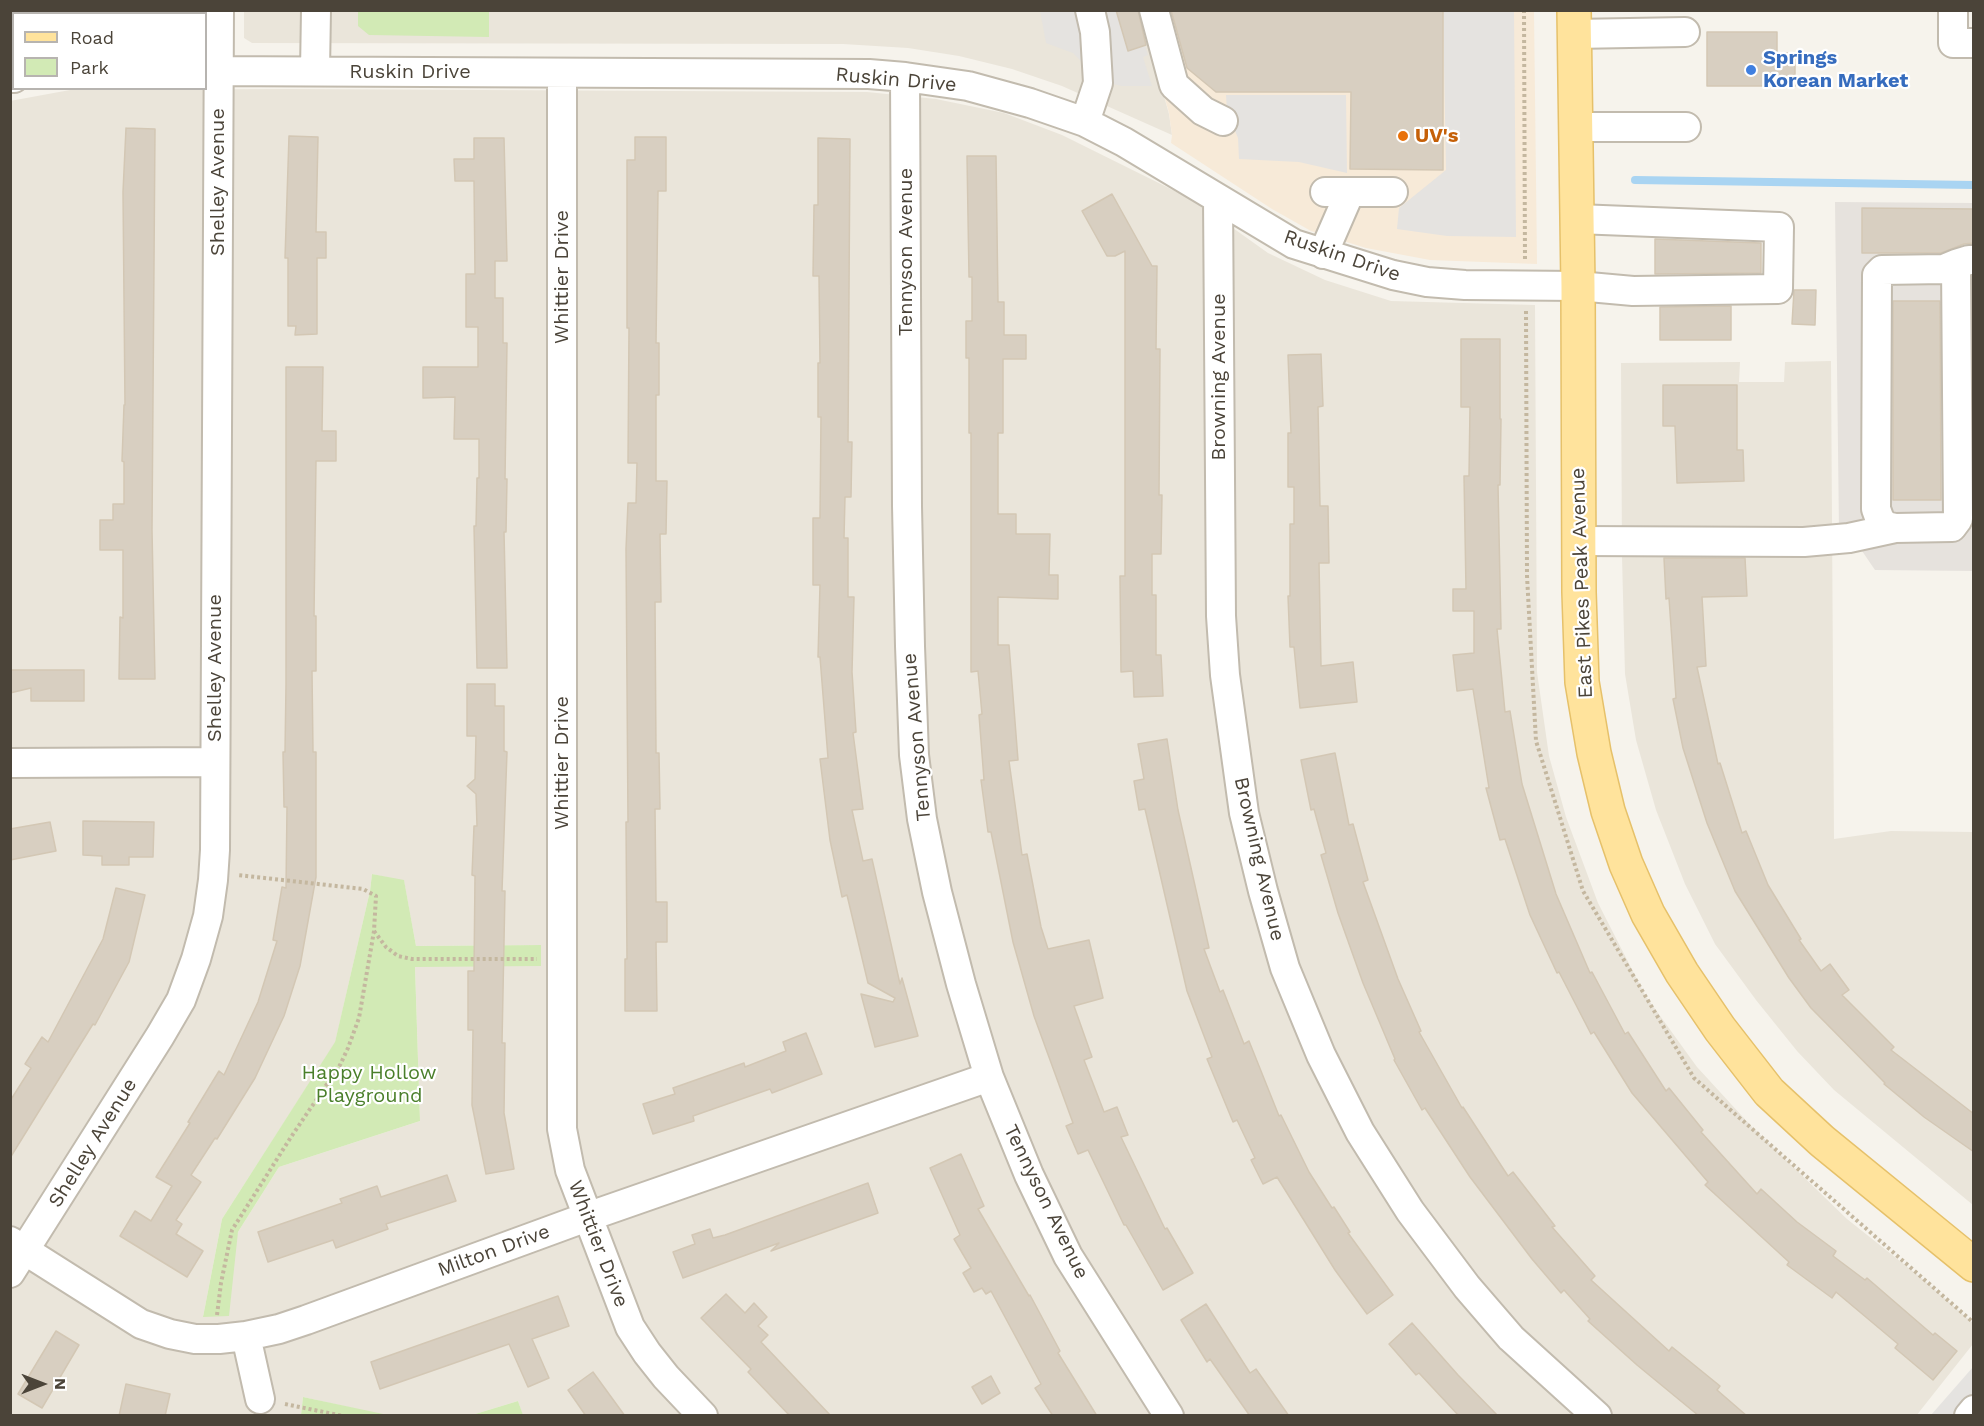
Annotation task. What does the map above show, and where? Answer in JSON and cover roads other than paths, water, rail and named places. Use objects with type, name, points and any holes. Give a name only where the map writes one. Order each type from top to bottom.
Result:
[{"type":"main road","name":"East Pikes Peak Avenue","points":[[1574,22],[1578,286],[1578,541],[1582,682],[1594,753],[1608,811],[1626,864],[1648,914],[1682,973],[1720,1029],[1769,1092],[1822,1141],[1974,1266]]},
{"type":"street","name":"Shelley Avenue","points":[[15,1254],[160,1036],[181,1000],[208,916],[214,872],[212,71],[219,10]]},
{"type":"street","points":[[315,71],[316,10]]},
{"type":"street","points":[[1084,122],[1098,83],[1095,32],[1090,10]]},
{"type":"street","points":[[1154,10],[1174,85],[1203,111],[1223,121]]},
{"type":"street","points":[[1953,10],[1953,43],[1974,43]]},
{"type":"street","points":[[1574,22],[1685,32]]},
{"type":"street","name":"Ruskin Drive","points":[[212,71],[857,74],[905,77],[968,86],[1030,103],[1084,122],[1132,147],[1294,244],[1393,275],[1427,282],[1465,285],[1578,286],[1633,291],[1778,289],[1779,227],[1577,219]]},
{"type":"street","name":"Whittier Drive","points":[[562,73],[562,1129],[570,1170],[630,1327],[646,1353],[703,1416]]},
{"type":"street","name":"Tennyson Avenue","points":[[905,77],[907,506],[914,755],[922,819],[937,892],[989,1077],[1029,1175],[1068,1256],[1169,1416]]},
{"type":"street","points":[[1576,127],[1686,127]]},
{"type":"street","points":[[1323,254],[1338,192],[1393,192]]},
{"type":"street","name":"Browning Avenue","points":[[1218,199],[1221,616],[1225,675],[1244,813],[1285,968],[1321,1055],[1360,1132],[1410,1211],[1467,1287],[1511,1338],[1597,1416]]},
{"type":"street","points":[[1965,262],[1958,512],[1963,532],[1887,526],[1880,520],[1876,509],[1877,275],[1882,270],[1944,269],[1965,262]]},
{"type":"street","points":[[1578,541],[1804,542],[1850,538],[1895,528]]},
{"type":"street","points":[[10,764],[214,762]]},
{"type":"street","name":"Milton Drive","points":[[15,1254],[141,1324],[195,1340],[246,1336],[306,1320],[587,1217],[989,1077]]},
{"type":"street","points":[[246,1336],[260,1399]]},
{"type":"street","points":[[1969,1416],[1974,1410]]},
{"type":"waterway","points":[[1635,180],[1974,185]]},
{"type":"place","name":"Springs Korean Market","points":[[1751,70]]},
{"type":"place","name":"UV's","points":[[1403,136]]},
{"type":"park label","name":"Happy Hollow Playground","points":[[369,1084]]}]
